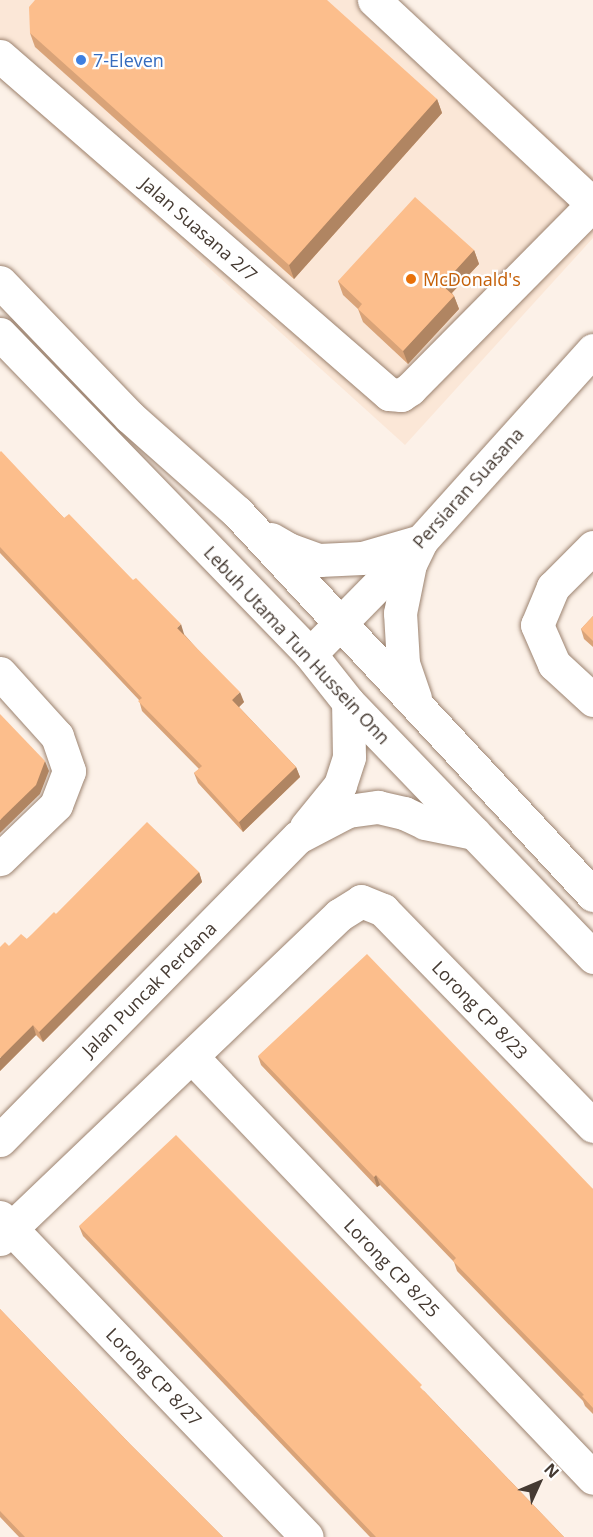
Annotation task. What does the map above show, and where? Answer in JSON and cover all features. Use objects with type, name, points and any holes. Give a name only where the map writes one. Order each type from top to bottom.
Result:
[{"type":"street","points":[[374,0],[593,204]]},
{"type":"street","name":"Jalan Suasana 2/7","points":[[0,56],[389,394],[401,394],[410,389],[593,204]]},
{"type":"street","points":[[0,282],[130,417],[237,512],[593,895]]},
{"type":"street","name":"Lebuh Utama Tun Hussein Onn","points":[[0,334],[309,654],[348,702],[593,957]]},
{"type":"street","name":"Persiaran Suasana","points":[[309,654],[421,541],[592,351]]},
{"type":"street","points":[[254,530],[288,549],[319,560],[362,558],[421,541]]},
{"type":"street","points":[[420,710],[403,663],[400,613],[410,564],[421,541]]},
{"type":"street","points":[[593,547],[553,587],[537,625],[554,664],[593,700]]},
{"type":"street","points":[[0,673],[57,736],[69,771],[56,805],[0,859]]},
{"type":"street","points":[[298,837],[340,785],[349,757],[348,702]]},
{"type":"street","points":[[298,837],[348,811],[378,807],[404,813],[425,823],[474,833]]},
{"type":"street","name":"Jalan Puncak Perdana","points":[[0,1140],[298,837]]},
{"type":"street","name":"Lorong CP 8/23","points":[[192,1057],[339,915],[361,901],[383,910],[593,1126]]},
{"type":"street","points":[[4,1228],[192,1057]]},
{"type":"street","name":"Lorong CP 8/25","points":[[192,1057],[593,1478]]},
{"type":"street","name":"Lorong CP 8/27","points":[[4,1228],[308,1537]]},
{"type":"shaded area","points":[[0,0],[397,0],[593,177],[593,238],[405,445],[0,79]]},
{"type":"building","points":[[35,0],[327,0],[437,99],[289,265],[30,33],[29,7]]},
{"type":"building","name":"McDonald's","points":[[415,197],[474,250],[442,285],[454,296],[403,351],[358,309],[362,304],[338,281]]},
{"type":"building","points":[[1,451],[64,518],[69,514],[133,580],[136,578],[181,624],[177,628],[240,692],[232,700],[296,767],[239,822],[194,773],[202,766],[138,701],[142,698],[0,547]]},
{"type":"building","points":[[593,616],[593,641],[581,629]]},
{"type":"building","points":[[0,714],[45,761],[36,785],[0,820]]},
{"type":"building","points":[[147,822],[199,872],[39,1032],[33,1025],[0,1058],[0,947],[5,942],[9,946],[21,934],[27,939],[54,912],[56,914]]},
{"type":"building","points":[[367,954],[593,1189],[593,1408],[582,1396],[584,1395],[453,1261],[456,1258],[376,1175],[374,1177],[258,1056]]},
{"type":"building","points":[[176,1135],[422,1385],[420,1387],[564,1537],[376,1537],[79,1226]]},
{"type":"building","points":[[0,1309],[223,1537],[25,1537],[0,1511]]},
{"type":"place","name":"7-Eleven","points":[[81,60]]},
{"type":"place","name":"McDonald's","points":[[411,279]]}]
